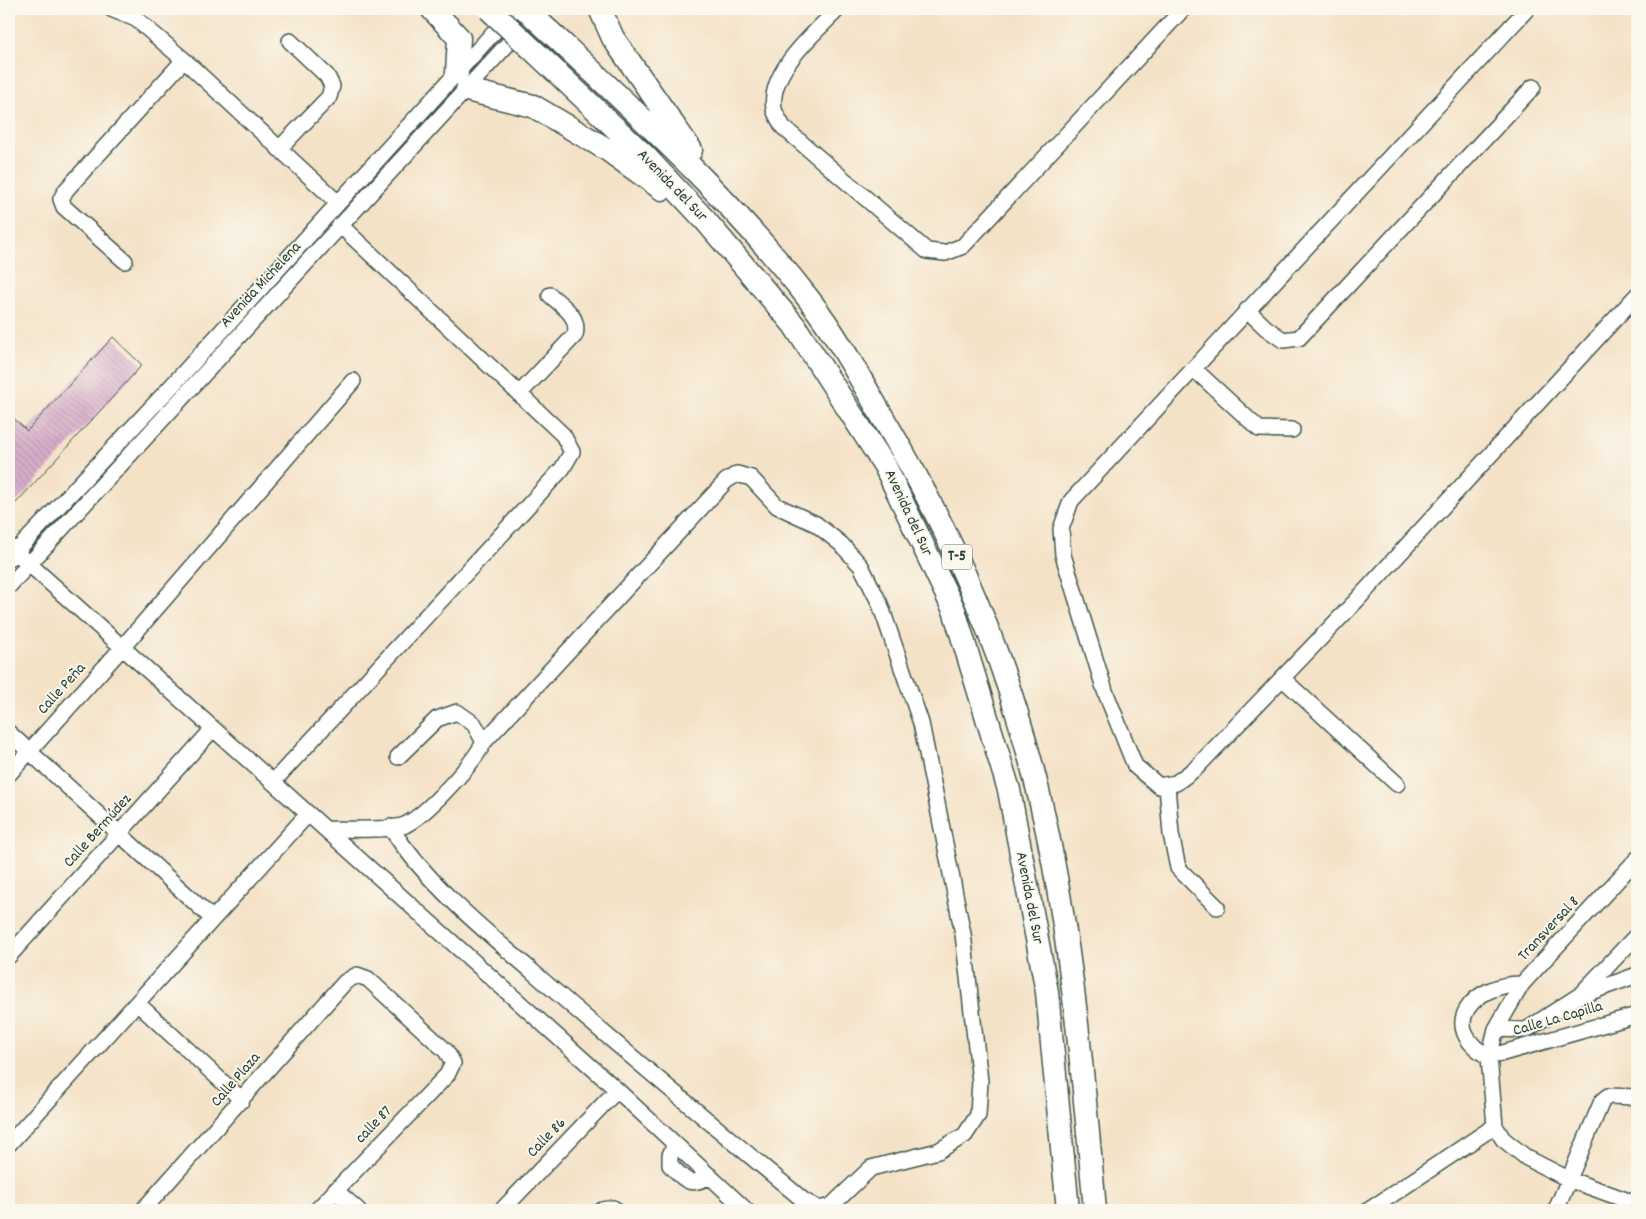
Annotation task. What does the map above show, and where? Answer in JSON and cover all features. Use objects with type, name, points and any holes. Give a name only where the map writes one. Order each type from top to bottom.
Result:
[{"type":"highway","points":[[432,9],[459,38],[462,81],[533,106],[608,150],[705,220]]},
{"type":"highway","name":"Avenida del Sur","points":[[489,9],[646,157],[705,220],[794,325],[885,466],[954,610],[1010,799],[1046,992],[1068,1210]]},
{"type":"highway","name":"Avenida del Sur","points":[[525,9],[679,152],[727,202],[811,303],[842,348],[905,455],[940,521],[984,619],[1032,764],[1058,888],[1095,1210]]},
{"type":"highway","points":[[600,9],[613,38],[727,202]]},
{"type":"street","points":[[111,9],[141,14],[184,60],[338,204]]},
{"type":"street","name":"Avenida Michelena","points":[[9,586],[340,225],[462,81],[515,9]]},
{"type":"street","name":"Avenida Michelena","points":[[11,552],[168,390],[338,204],[462,81],[540,9]]},
{"type":"street","points":[[838,9],[788,62],[776,86],[774,109],[783,126],[926,251],[945,253],[963,246],[1183,9]]},
{"type":"street","points":[[1527,9],[1071,502],[1062,529],[1063,555],[1105,691],[1135,766],[1159,786],[1176,783],[1196,768],[1282,678],[1637,295]]},
{"type":"street","points":[[279,148],[329,97],[332,86],[327,76],[290,41]]},
{"type":"street","points":[[125,261],[64,207],[61,199],[66,190],[184,60]]},
{"type":"street","points":[[1248,310],[1266,328],[1284,340],[1299,338],[1533,87]]},
{"type":"street","points":[[274,782],[562,469],[572,452],[563,435],[340,225]]},
{"type":"street","points":[[519,394],[575,336],[577,327],[574,316],[550,295]]},
{"type":"street","points":[[1194,369],[1259,429],[1292,430]]},
{"type":"street","name":"Calle Peña","points":[[9,774],[121,649],[354,381]]},
{"type":"street","points":[[325,829],[404,825],[422,813],[478,754],[484,742],[726,481],[738,474],[751,478],[777,506],[816,524],[841,544],[861,566],[880,604],[921,723],[964,934],[980,1081],[978,1115],[965,1135],[938,1151],[871,1168],[831,1206],[819,1209],[803,1200],[630,1057],[488,932],[431,881],[406,853],[390,827]]},
{"type":"street","points":[[11,552],[28,564],[212,730],[274,782],[617,1090],[746,1210]]},
{"type":"street","points":[[1282,678],[1397,784]]},
{"type":"street","points":[[398,757],[437,719],[457,712],[474,724],[484,742]]},
{"type":"street","name":"Calle Bermúdez","points":[[9,956],[212,730]]},
{"type":"street","points":[[9,733],[213,919]]},
{"type":"street","points":[[1167,786],[1171,834],[1178,868],[1217,907]]},
{"type":"street","points":[[9,1144],[308,814]]},
{"type":"street","name":"Transversal 8","points":[[1496,1126],[1489,1057],[1496,1029],[1522,984],[1637,859]]},
{"type":"street","points":[[1578,998],[1637,935]]},
{"type":"street","name":"Calle Plaza","points":[[143,1210],[345,982],[357,975],[368,979],[446,1051],[453,1063]]},
{"type":"street","points":[[1496,1029],[1526,1030],[1578,998],[1637,975]]},
{"type":"street","points":[[1489,1057],[1472,1046],[1464,1033],[1462,1022],[1477,996],[1504,984],[1522,984]]},
{"type":"street","points":[[137,1003],[242,1100]]},
{"type":"street","name":"Calle La Capilla","points":[[1489,1057],[1637,1015]]},
{"type":"street","name":"calle 87","points":[[317,1210],[447,1075],[453,1063]]},
{"type":"street","name":"Calle 86","points":[[502,1210],[617,1090]]},
{"type":"street","points":[[1556,1210],[1602,1101],[1612,1096],[1637,1097]]},
{"type":"street","points":[[1369,1210],[1496,1126],[1503,1139],[1513,1150],[1568,1179],[1637,1204]]},
{"type":"street","points":[[335,1190],[358,1210]]},
{"type":"street","points":[[602,1210],[613,1208],[616,1210]]},
{"type":"building","points":[[113,337],[142,365],[16,503],[9,496],[9,414],[27,431]]}]
